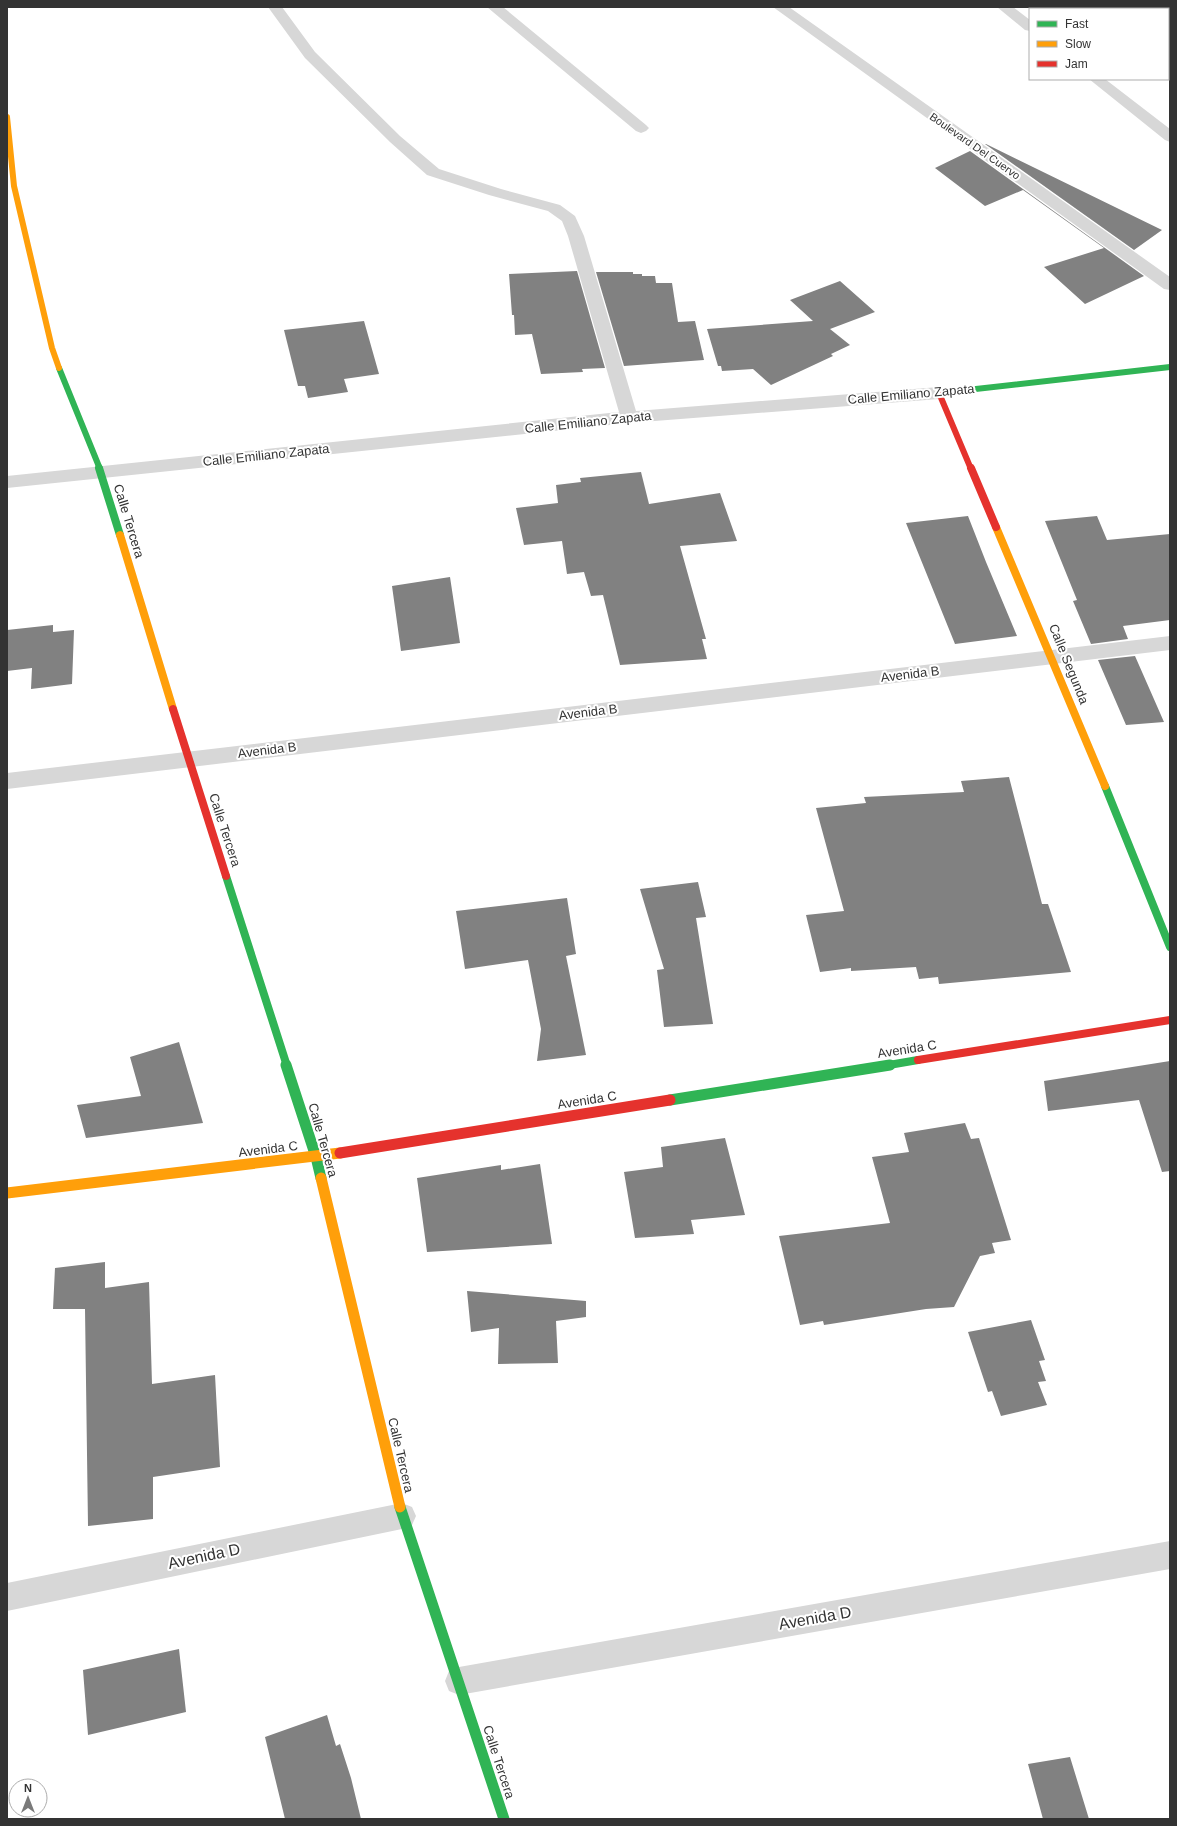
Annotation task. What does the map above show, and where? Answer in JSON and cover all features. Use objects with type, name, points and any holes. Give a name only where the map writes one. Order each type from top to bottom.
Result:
[{"type":"street","points":[[275,7],[310,54],[396,139],[433,172],[495,192],[554,208],[569,219],[576,236],[630,417]]},
{"type":"street","points":[[494,7],[641,128]]},
{"type":"street","name":"Boulevard Del Cuervo","points":[[780,7],[1170,285]]},
{"type":"street","points":[[1004,7],[1029,26]]},
{"type":"street","points":[[1097,80],[1170,137]]},
{"type":"street","name":"Calle Tercera","points":[[7,117],[10,186],[52,348],[80,423],[101,472],[189,760],[316,1157],[402,1516],[459,1681],[504,1819]]},
{"type":"street","name":"Calle Emiliano Zapata","points":[[7,482],[630,417],[939,393],[1170,367]]},
{"type":"street","name":"Calle Segunda","points":[[939,393],[1052,657],[1170,947]]},
{"type":"street","name":"Avenida B","points":[[7,781],[1170,643]]},
{"type":"street","name":"Avenida C","points":[[7,1193],[316,1157],[1170,1020]]},
{"type":"street","name":"Avenida D","points":[[7,1597],[402,1516]]},
{"type":"street","name":"Avenida D","points":[[459,1681],[1170,1556]]},
{"type":"building","points":[[986,144],[1162,230],[1134,250]]},
{"type":"building","points":[[970,151],[1144,276],[1085,304],[1044,267],[1104,248],[1023,190],[985,206],[935,168]]},
{"type":"building","points":[[577,271],[605,368],[582,369],[583,372],[541,374],[532,334],[515,335],[509,274]]},
{"type":"building","points":[[596,272],[633,272],[633,274],[642,274],[642,276],[655,276],[656,283],[672,283],[678,322],[695,321],[704,360],[624,366]]},
{"type":"building","points":[[840,281],[875,312],[830,329],[850,345],[831,354],[833,356],[771,385],[753,369],[722,371],[721,366],[718,366],[707,329],[813,321],[790,300]]},
{"type":"building","points":[[364,321],[379,374],[344,379],[348,392],[308,398],[305,386],[298,386],[284,330]]},
{"type":"building","points":[[641,472],[649,504],[720,493],[737,541],[680,546],[706,639],[702,639],[707,659],[620,665],[603,595],[591,596],[584,572],[567,574],[562,541],[524,545],[516,508],[558,503],[556,485],[581,482],[580,478]]},
{"type":"building","points":[[968,516],[1017,636],[955,644],[906,523]]},
{"type":"building","points":[[1097,516],[1107,540],[1170,534],[1170,620],[1123,626],[1128,639],[1091,644],[1073,601],[1077,600],[1045,521]]},
{"type":"building","points":[[450,577],[460,643],[401,651],[392,586]]},
{"type":"building","points":[[53,625],[53,632],[74,630],[72,684],[31,689],[32,668],[7,671],[7,630]]},
{"type":"building","points":[[1135,656],[1164,722],[1126,725],[1098,660]]},
{"type":"building","points":[[1009,777],[1042,904],[1048,904],[1071,972],[939,984],[938,977],[919,979],[916,967],[851,971],[851,968],[820,972],[806,915],[844,911],[816,808],[866,803],[864,797],[964,792],[961,781]]},
{"type":"building","points":[[698,882],[706,917],[696,918],[713,1024],[664,1027],[657,970],[664,969],[640,889]]},
{"type":"building","points":[[567,898],[576,954],[566,956],[586,1055],[537,1061],[541,1029],[528,960],[465,969],[456,911]]},
{"type":"building","points":[[179,1042],[203,1123],[86,1138],[77,1105],[141,1096],[130,1057]]},
{"type":"building","points":[[1170,1061],[1170,1171],[1162,1172],[1139,1100],[1048,1111],[1044,1081]]},
{"type":"building","points":[[965,1123],[971,1139],[979,1138],[1011,1240],[992,1243],[995,1253],[980,1256],[954,1307],[926,1309],[824,1325],[823,1321],[800,1325],[779,1236],[890,1223],[872,1157],[909,1152],[904,1133]]},
{"type":"building","points":[[725,1138],[745,1215],[691,1220],[694,1234],[635,1238],[624,1172],[663,1167],[661,1147]]},
{"type":"building","points":[[540,1164],[552,1244],[427,1252],[417,1178],[501,1165],[501,1170]]},
{"type":"building","points":[[105,1262],[105,1288],[149,1282],[152,1384],[215,1375],[220,1467],[153,1477],[153,1519],[88,1526],[85,1309],[53,1309],[55,1268]]},
{"type":"building","points":[[467,1291],[586,1301],[586,1317],[556,1321],[558,1363],[498,1364],[499,1328],[471,1332]]},
{"type":"building","points":[[1031,1320],[1045,1360],[1039,1361],[1046,1381],[1038,1382],[1047,1405],[1001,1416],[992,1391],[988,1392],[968,1332]]},
{"type":"building","points":[[179,1649],[186,1712],[88,1735],[83,1670]]},
{"type":"building","points":[[327,1715],[336,1746],[340,1744],[351,1778],[361,1819],[285,1819],[265,1737]]},
{"type":"building","points":[[1070,1757],[1089,1819],[1043,1819],[1028,1764]]},
{"type":"traffic: fast","points":[[958,391],[1170,367]]},
{"type":"traffic: fast","points":[[59,368],[101,472],[120,535]]},
{"type":"traffic: fast","points":[[1105,786],[1170,947]]},
{"type":"traffic: fast","points":[[226,876],[316,1157],[321,1178]]},
{"type":"traffic: fast","points":[[670,1100],[918,1060]]},
{"type":"traffic: fast","points":[[400,1507],[504,1819]]},
{"type":"traffic: slow","points":[[7,117],[14,186],[52,348],[59,368]]},
{"type":"traffic: slow","points":[[996,527],[1105,786]]},
{"type":"traffic: slow","points":[[120,535],[173,709]]},
{"type":"traffic: slow","points":[[7,1193],[340,1153]]},
{"type":"traffic: slow","points":[[321,1178],[400,1507]]},
{"type":"traffic: jam","points":[[958,391],[939,393],[996,527]]},
{"type":"traffic: jam","points":[[173,709],[226,876]]},
{"type":"traffic: jam","points":[[918,1060],[1170,1020]]},
{"type":"traffic: jam","points":[[340,1153],[670,1100]]}]
